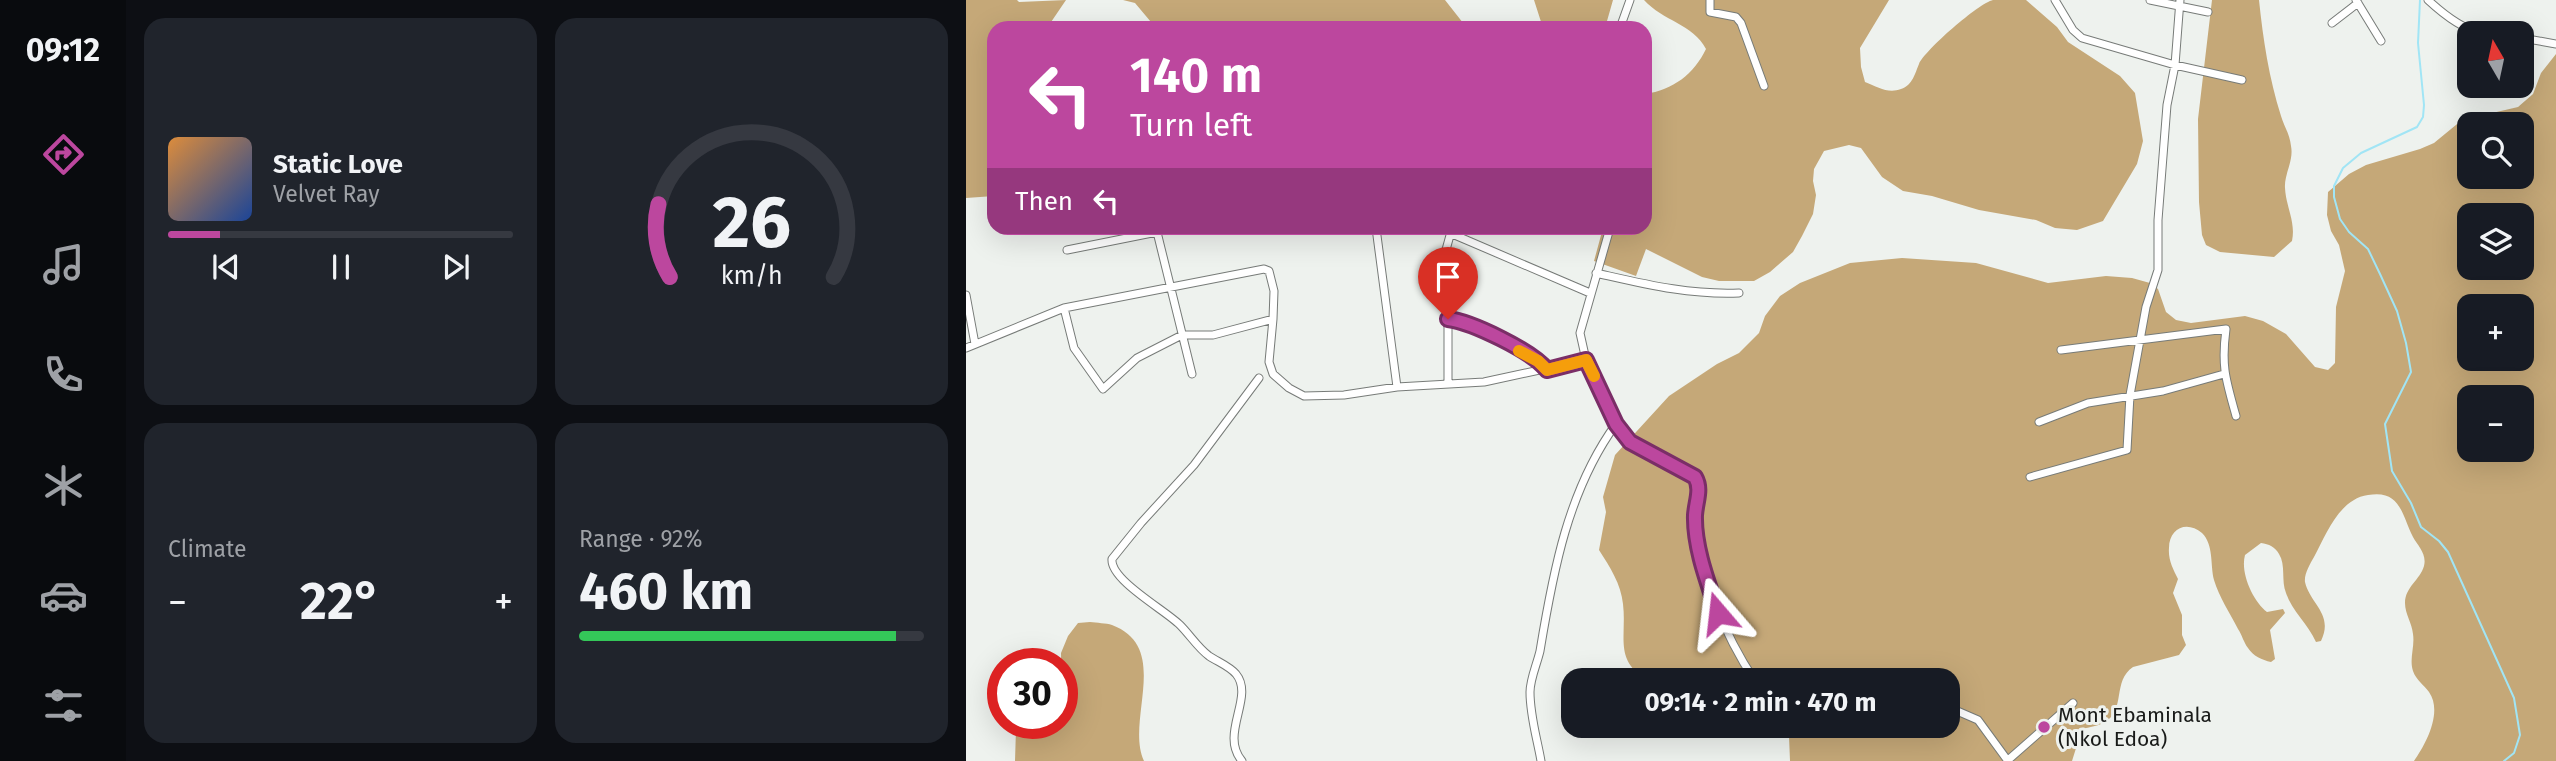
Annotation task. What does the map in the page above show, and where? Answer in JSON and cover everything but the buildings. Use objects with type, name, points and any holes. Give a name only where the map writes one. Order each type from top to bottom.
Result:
[{"type":"street","points":[[1622,21],[1630,0]]},
{"type":"street","points":[[1710,0],[1710,12],[1736,17],[1741,23],[1764,86]]},
{"type":"street","points":[[2055,0],[2073,30],[2082,38],[2175,65],[2242,80]]},
{"type":"street","points":[[2150,0],[2180,3],[2208,12]]},
{"type":"street","points":[[2428,0],[2457,22]]},
{"type":"street","points":[[2332,23],[2357,1],[2381,41]]},
{"type":"street","points":[[2030,477],[2127,450],[2130,395],[2146,307],[2158,270],[2158,220],[2166,118],[2175,65],[2180,3]]},
{"type":"street","points":[[2534,40],[2556,44]]},
{"type":"street","points":[[1067,250],[1142,235]]},
{"type":"street","points":[[1158,235],[1192,374]]},
{"type":"street","points":[[1377,235],[1398,387]]},
{"type":"street","points":[[1448,384],[1444,257],[1450,235]]},
{"type":"street","points":[[1462,235],[1590,293]]},
{"type":"street","points":[[1607,235],[1580,333],[1586,360],[1616,424],[1630,442],[1695,477],[1699,483],[1695,519],[1699,546],[1718,613],[1747,668]]},
{"type":"street","points":[[966,348],[1065,308],[1264,269],[1269,271],[1274,291],[1269,362],[1273,374],[1289,388],[1304,396],[1344,396],[1398,387],[1484,382],[1586,360]]},
{"type":"street","points":[[1596,273],[1681,292],[1707,295],[1739,293]]},
{"type":"street","points":[[966,295],[975,344]]},
{"type":"street","points":[[1065,308],[1074,348],[1103,389],[1138,358],[1182,335],[1213,335],[1273,319]]},
{"type":"street","points":[[1448,319],[1464,321],[1483,329],[1538,361],[1547,370]]},
{"type":"street","points":[[2061,350],[2226,329],[2222,358],[2236,416]]},
{"type":"street","points":[[2039,422],[2088,403],[2163,391],[2224,374]]},
{"type":"street","points":[[1242,761],[1236,754],[1233,739],[1242,688],[1237,675],[1207,655],[1178,623],[1114,571],[1112,559],[1194,465],[1259,378]]},
{"type":"street","points":[[1541,761],[1530,690],[1554,567],[1585,477],[1616,424]]},
{"type":"street","points":[[1960,713],[1978,720],[2008,761],[2073,703]]},
{"type":"shaded area","points":[[966,0],[1066,0],[1052,21],[987,21],[987,196],[966,198]]},
{"type":"shaded area","points":[[1123,0],[1445,0],[1462,21],[1150,21],[1135,3]]},
{"type":"shaded area","points":[[1534,0],[1613,0],[1607,21],[1541,21]]},
{"type":"shaded area","points":[[1644,0],[1889,0],[1860,48],[1865,82],[1892,91],[1908,85],[1923,57],[1976,9],[1993,0],[2026,0],[2057,27],[2068,42],[2120,76],[2135,93],[2143,141],[2137,164],[2103,221],[2077,230],[2055,228],[2036,220],[1979,210],[1932,196],[1903,191],[1882,177],[1861,148],[1849,145],[1824,151],[1814,169],[1816,195],[1813,214],[1793,252],[1770,272],[1754,281],[1719,281],[1702,277],[1646,249],[1636,276],[1594,261],[1601,235],[1652,235],[1652,93],[1682,79],[1706,49],[1694,34]]},
{"type":"shaded area","points":[[2212,0],[2259,0],[2270,73],[2292,152],[2285,188],[2293,227],[2292,241],[2274,257],[2220,252],[2206,245],[2202,235],[2198,119]]},
{"type":"shaded area","points":[[2556,54],[2556,761],[2414,761],[2428,737],[2434,718],[2433,700],[2413,671],[2413,634],[2405,603],[2407,592],[2422,571],[2424,558],[2399,506],[2394,500],[2379,494],[2358,498],[2341,511],[2305,576],[2308,590],[2325,623],[2321,641],[2316,642],[2289,600],[2282,563],[2276,549],[2261,543],[2245,555],[2246,578],[2257,601],[2267,612],[2283,609],[2285,613],[2270,630],[2275,659],[2271,662],[2258,657],[2245,644],[2214,580],[2206,538],[2191,527],[2175,531],[2169,552],[2178,579],[2173,593],[2182,615],[2182,635],[2186,645],[2179,655],[2133,667],[2127,673],[2111,717],[2105,722],[2082,729],[2072,761],[1790,761],[1789,738],[1960,738],[1960,668],[1633,668],[1630,665],[1624,647],[1620,590],[1599,550],[1606,512],[1603,497],[1615,455],[1669,396],[1717,364],[1739,353],[1759,333],[1765,316],[1780,296],[1800,283],[1850,263],[1902,258],[1976,263],[2048,283],[2106,276],[2132,278],[2150,283],[2158,289],[2166,312],[2176,320],[2191,323],[2245,316],[2263,321],[2286,334],[2315,367],[2328,370],[2335,363],[2336,307],[2345,271],[2339,245],[2331,231],[2327,215],[2328,192],[2349,174],[2366,165],[2434,143],[2457,124],[2457,189],[2534,189],[2534,112],[2496,112],[2518,107],[2528,98],[2534,98],[2541,73]]},
{"type":"shaded area","points":[[1078,623],[1112,625],[1130,636],[1140,650],[1143,686],[1139,726],[1144,761],[1015,761],[1016,739],[1078,739],[1078,648],[1063,648]]},
{"type":"waterway","points":[[2420,0],[2418,43],[2423,117],[2417,127],[2361,153],[2343,168],[2334,186],[2334,197],[2340,219],[2349,232],[2368,249],[2397,311],[2406,343],[2411,372],[2385,424],[2392,471],[2411,503],[2421,527],[2448,552],[2514,698],[2520,735],[2514,753],[2504,761]]},
{"type":"slow traffic","points":[[1519,351],[1538,361],[1547,370],[1586,360],[1594,376]]},
{"type":"place","name":"Mont Ebaminala (Nkol Edoa)","points":[[2044,727]]},
{"type":"route","points":[[1448,319],[1464,321],[1483,329],[1538,361],[1547,370],[1586,360],[1616,424],[1630,442],[1695,477],[1699,483],[1695,519],[1699,546],[1718,613]]}]
